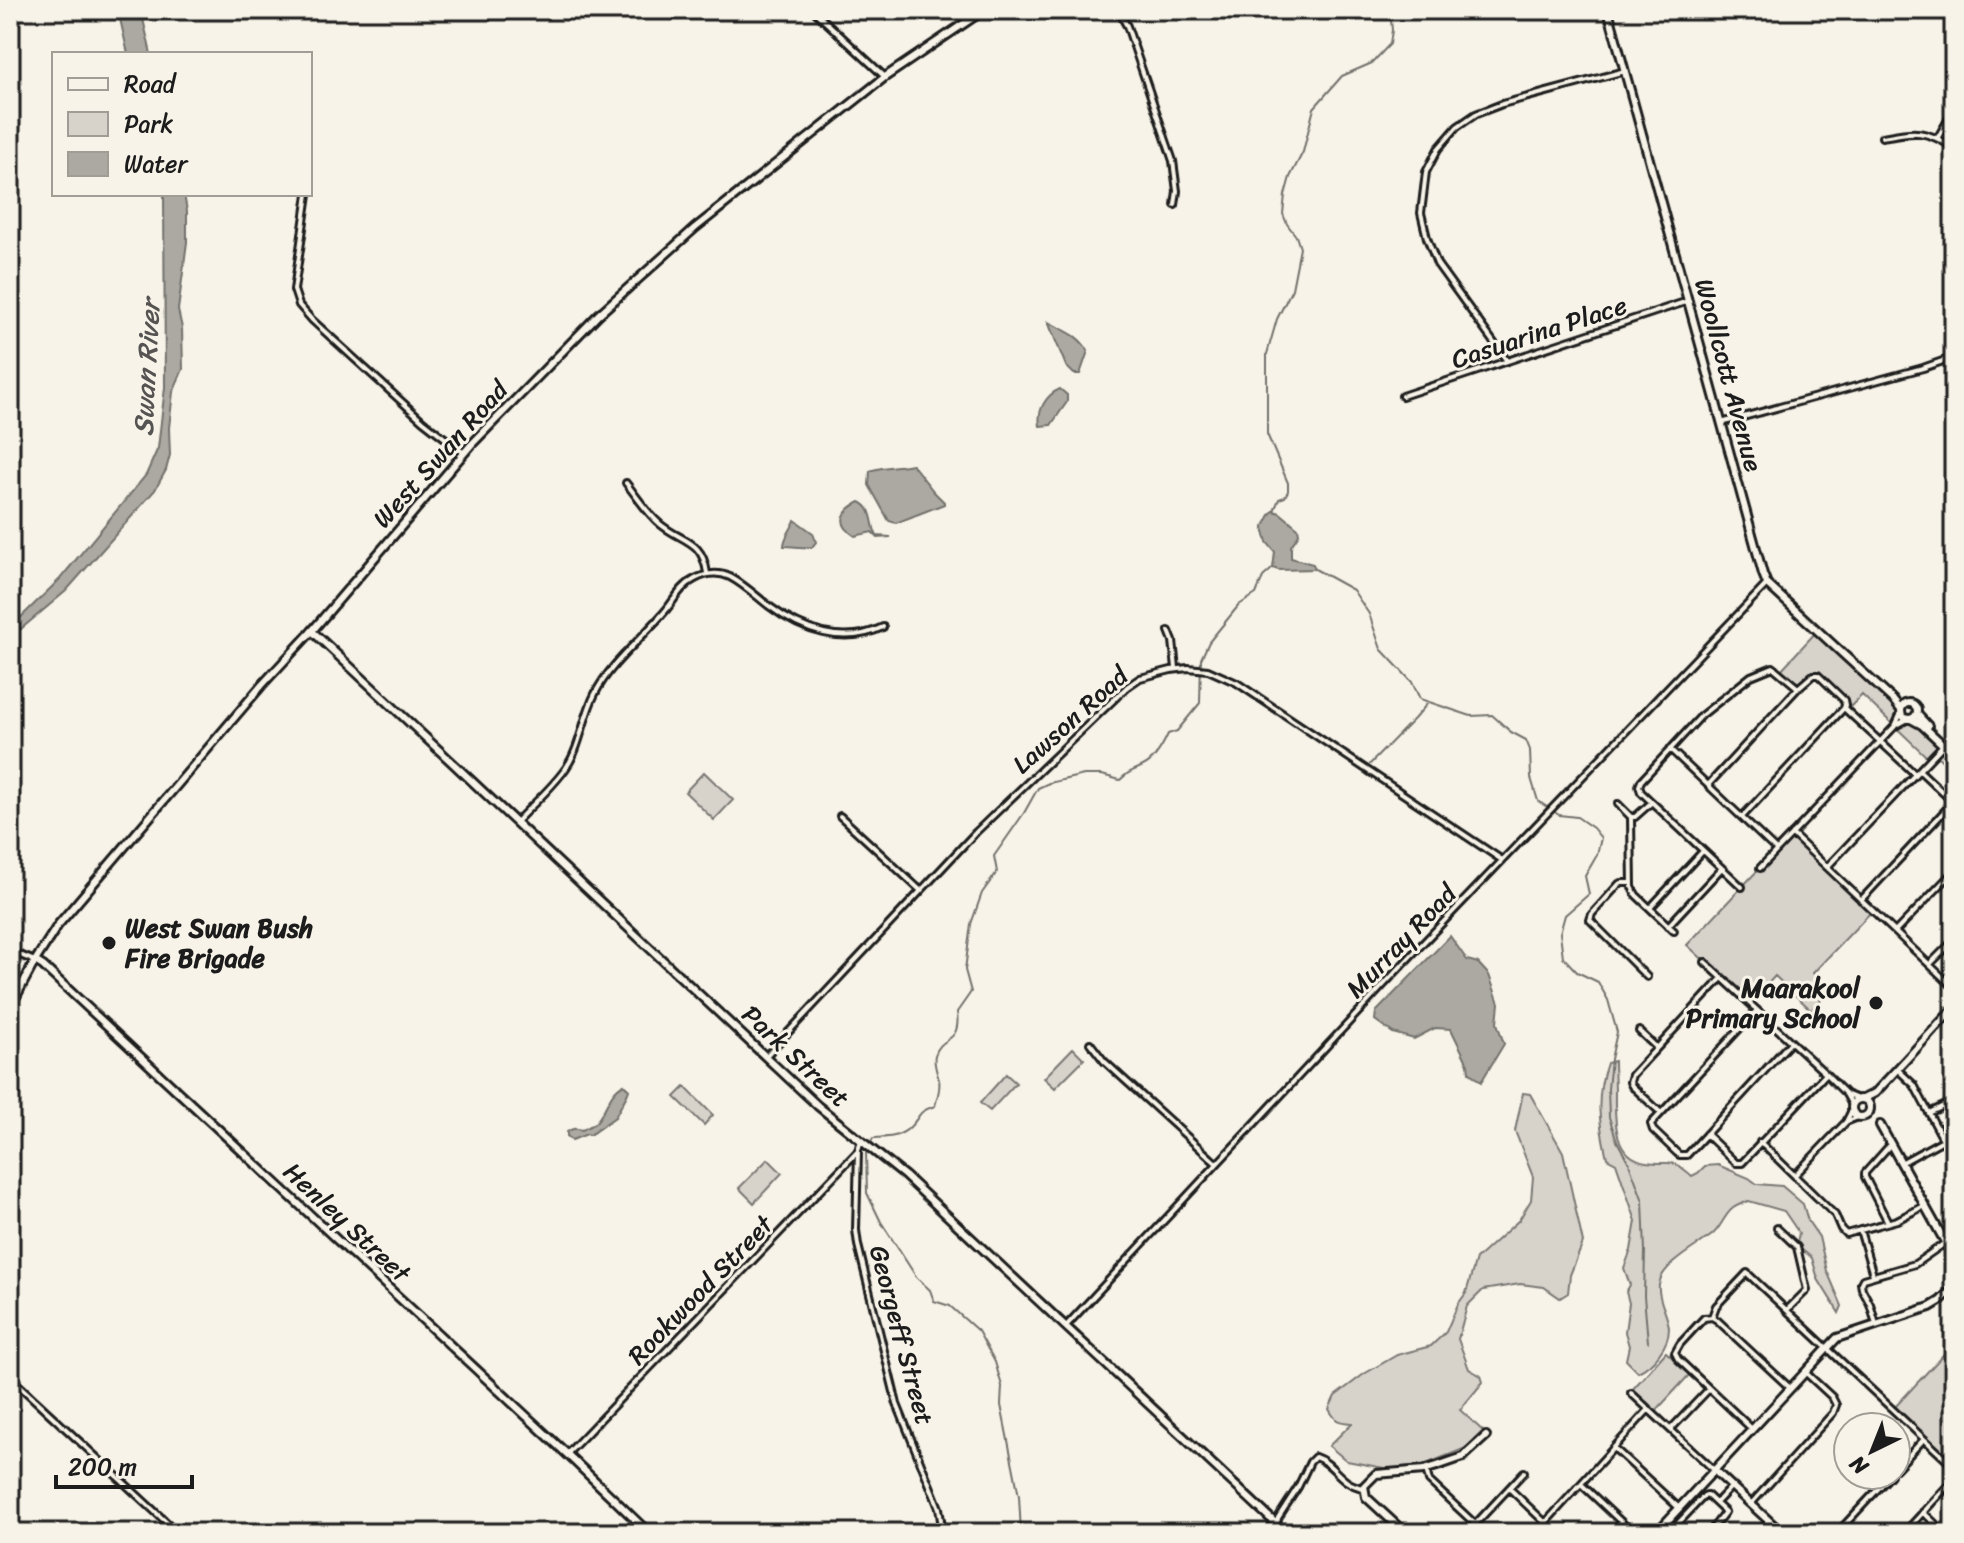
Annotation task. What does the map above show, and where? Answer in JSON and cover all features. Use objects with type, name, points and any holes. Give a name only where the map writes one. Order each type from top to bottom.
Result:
[{"type":"street","points":[[813,10],[885,77]]},
{"type":"street","name":"West Swan Road","points":[[10,1008],[58,925],[464,453],[598,315],[695,228],[885,77],[984,10]]},
{"type":"street","points":[[1118,10],[1127,26],[1173,161],[1177,191],[1175,205]]},
{"type":"street","name":"Woollcott Avenue","points":[[1608,10],[1767,584]]},
{"type":"street","points":[[1507,361],[1437,264],[1421,213],[1426,172],[1438,149],[1457,127],[1476,114],[1625,71]]},
{"type":"street","points":[[1938,137],[1954,114]]},
{"type":"street","points":[[1882,137],[1913,131],[1938,137],[1954,148]]},
{"type":"street","points":[[308,196],[294,290],[299,305],[412,411],[464,453]]},
{"type":"street","name":"Casuarina Place","points":[[1402,396],[1688,301]]},
{"type":"street","points":[[1721,423],[1954,357]]},
{"type":"street","points":[[626,483],[656,520],[700,550],[707,574]]},
{"type":"street","points":[[516,822],[567,766],[594,695],[606,676],[692,580],[707,574],[724,575],[741,582],[770,607],[808,630],[833,635],[868,634],[883,627]]},
{"type":"street","points":[[1767,584],[1903,709],[1903,717],[1912,718],[1954,752]]},
{"type":"street","name":"Murray Road","points":[[1065,1327],[1502,860],[1767,584]]},
{"type":"street","name":"Park Street","points":[[312,631],[818,1106],[905,1176],[1284,1533]]},
{"type":"street","points":[[1169,631],[1177,669]]},
{"type":"street","points":[[1742,887],[1641,792],[1639,786],[1702,715],[1751,676],[1773,667],[1798,688]]},
{"type":"street","name":"Lawson Road","points":[[766,1056],[1012,795],[1140,678],[1188,668],[1208,670],[1237,683],[1502,860]]},
{"type":"street","points":[[1708,785],[1798,688],[1811,676],[1818,675],[1844,700],[1844,708],[1742,817]]},
{"type":"street","points":[[1760,868],[1895,726],[1903,709],[1914,705],[1917,709],[1912,718],[1895,726]]},
{"type":"street","points":[[1844,708],[1880,742],[1954,802],[1861,900]]},
{"type":"street","points":[[1827,867],[1954,733]]},
{"type":"street","points":[[1670,749],[1776,850]]},
{"type":"street","points":[[1631,817],[1639,815],[1652,802]]},
{"type":"street","points":[[1618,804],[1631,817],[1632,883],[1636,895],[1674,931]]},
{"type":"street","points":[[840,816],[921,891]]},
{"type":"street","points":[[1792,834],[1954,988]]},
{"type":"street","points":[[1650,908],[1704,851]]},
{"type":"street","points":[[1668,926],[1722,868]]},
{"type":"street","points":[[1895,932],[1954,871]]},
{"type":"street","points":[[1632,883],[1619,884],[1590,920],[1647,977]]},
{"type":"street","points":[[1930,965],[1954,940]]},
{"type":"street","name":"Henley Street","points":[[10,951],[43,966],[649,1533]]},
{"type":"street","points":[[1705,962],[1856,1103],[1870,1108],[1954,1258]]},
{"type":"street","points":[[1660,1112],[1630,1082],[1632,1075],[1722,978]]},
{"type":"street","points":[[1795,1175],[1846,1122],[1856,1103],[1875,1093],[1954,1008]]},
{"type":"street","points":[[1757,1010],[1653,1120],[1651,1127],[1681,1156],[1687,1155],[1791,1042]]},
{"type":"street","points":[[1639,1031],[1656,1047]]},
{"type":"street","points":[[1090,1043],[1104,1061],[1216,1163]]},
{"type":"street","points":[[1897,1069],[1914,1085],[1954,1160]]},
{"type":"street","points":[[1706,1134],[1739,1163],[1826,1074]]},
{"type":"street","points":[[1846,1122],[1861,1117],[1870,1108],[1875,1093]]},
{"type":"street","points":[[1929,1113],[1954,1101]]},
{"type":"street","points":[[1856,1103],[1861,1117]]},
{"type":"street","points":[[1861,1117],[1878,1123]]},
{"type":"street","name":"Georgeff Street","points":[[861,1140],[858,1151],[858,1245],[897,1404],[939,1508],[943,1533]]},
{"type":"street","points":[[1901,1163],[1943,1140]]},
{"type":"street","points":[[1760,1142],[1835,1215],[1846,1234],[1897,1220],[1924,1206]]},
{"type":"street","points":[[1888,1222],[1865,1173],[1890,1145]]},
{"type":"street","name":"Rookwood Street","points":[[567,1454],[858,1151]]},
{"type":"street","points":[[1777,1228],[1797,1247],[1807,1290],[1787,1310]]},
{"type":"street","points":[[1860,1230],[1873,1275]]},
{"type":"street","points":[[1876,1324],[1861,1283],[1863,1279],[1915,1264],[1945,1243]]},
{"type":"street","points":[[1712,1317],[1716,1306],[1747,1273],[1954,1467]]},
{"type":"street","points":[[1656,1533],[1840,1336],[1930,1307],[1953,1286]]},
{"type":"street","points":[[1752,1429],[1675,1353],[1704,1318],[1712,1317],[1790,1388]]},
{"type":"street","points":[[1751,1504],[1833,1413],[1836,1405],[1832,1397],[1805,1372]]},
{"type":"street","points":[[10,1377],[178,1533]]},
{"type":"street","points":[[1671,1429],[1709,1389]]},
{"type":"street","points":[[1631,1393],[1782,1533]]},
{"type":"street","points":[[1536,1533],[1649,1409]]},
{"type":"street","points":[[1405,1533],[1367,1498],[1364,1488],[1367,1481],[1376,1474],[1426,1469],[1463,1457],[1486,1436]]},
{"type":"street","points":[[1912,1452],[1925,1439]]},
{"type":"street","points":[[1614,1448],[1679,1508]]},
{"type":"street","points":[[1278,1525],[1278,1518],[1315,1457],[1325,1462],[1349,1485],[1364,1488]]},
{"type":"street","points":[[1426,1469],[1429,1481],[1475,1524]]},
{"type":"street","points":[[1467,1533],[1524,1472]]},
{"type":"street","points":[[1904,1533],[1954,1479]]},
{"type":"street","points":[[1581,1484],[1633,1533]]},
{"type":"street","points":[[1716,1503],[1732,1486]]},
{"type":"street","points":[[1509,1488],[1556,1533]]},
{"type":"street","points":[[1837,1533],[1876,1491]]},
{"type":"street","points":[[1669,1533],[1707,1495],[1725,1512],[1709,1533]]},
{"type":"street","name":"Park Street","points":[[1257,1507],[1284,1533]]},
{"type":"street","points":[[1923,1512],[1945,1533]]},
{"type":"street","points":[[1758,1533],[1769,1521]]},
{"type":"green space","points":[[1818,630],[1893,700],[1903,717],[1921,725],[1954,755],[1954,772],[1935,754],[1929,759],[1862,695],[1851,706],[1818,675],[1813,675],[1798,688],[1780,671]]},
{"type":"green space","points":[[704,772],[733,800],[714,820],[685,792]]},
{"type":"green space","points":[[1792,834],[1872,911],[1813,973],[1830,990],[1811,1010],[1775,976],[1750,1003],[1687,945]]},
{"type":"green space","points":[[1073,1048],[1084,1059],[1055,1088],[1044,1078]]},
{"type":"green space","points":[[1614,1061],[1616,1124],[1621,1144],[1627,1152],[1646,1162],[1674,1164],[1692,1176],[1705,1166],[1718,1165],[1757,1184],[1782,1186],[1803,1204],[1808,1221],[1819,1237],[1827,1271],[1842,1306],[1839,1313],[1818,1279],[1812,1258],[1797,1242],[1799,1233],[1784,1211],[1749,1201],[1734,1208],[1713,1234],[1666,1270],[1659,1285],[1669,1328],[1663,1348],[1654,1360],[1638,1372],[1626,1360],[1629,1346],[1625,1332],[1629,1303],[1626,1292],[1630,1285],[1624,1268],[1636,1221],[1616,1163],[1607,1158],[1600,1110],[1603,1075],[1607,1063]]},
{"type":"green space","points":[[1006,1074],[1016,1083],[990,1111],[980,1103]]},
{"type":"green space","points":[[685,1087],[713,1115],[704,1125],[675,1097]]},
{"type":"green space","points":[[1523,1093],[1530,1094],[1563,1152],[1583,1243],[1570,1275],[1568,1293],[1560,1298],[1544,1287],[1520,1284],[1483,1290],[1467,1306],[1458,1339],[1469,1369],[1481,1376],[1483,1382],[1460,1410],[1483,1431],[1466,1448],[1426,1464],[1389,1469],[1347,1461],[1329,1446],[1352,1423],[1338,1420],[1331,1413],[1329,1409],[1335,1396],[1397,1355],[1431,1346],[1446,1332],[1466,1293],[1476,1259],[1519,1220],[1531,1200],[1533,1177],[1515,1131]]},
{"type":"green space","points":[[768,1159],[782,1173],[754,1203],[739,1188]]},
{"type":"green space","points":[[1954,1343],[1954,1462],[1912,1423],[1912,1411],[1899,1411],[1895,1407]]},
{"type":"green space","points":[[1666,1352],[1690,1374],[1654,1413],[1631,1391]]},
{"type":"water","points":[[118,10],[141,10],[151,52],[128,52]]},
{"type":"water","name":"Swan River","points":[[164,196],[184,196],[187,242],[178,310],[182,328],[183,369],[173,392],[170,455],[166,470],[155,490],[66,591],[15,634],[10,634],[10,622],[19,619],[60,579],[146,475],[158,448],[165,387]]},
{"type":"water","points":[[1048,322],[1076,337],[1088,351],[1080,374],[1074,374],[1066,366]]},
{"type":"water","points":[[1060,389],[1067,395],[1067,402],[1051,425],[1040,426],[1044,404]]},
{"type":"water","points":[[912,464],[944,504],[896,523],[889,521],[869,485],[870,471]]},
{"type":"water","points":[[860,502],[870,513],[877,536],[891,537],[878,538],[872,532],[855,536],[849,531],[843,522],[844,517],[849,509]]},
{"type":"water","points":[[1274,511],[1298,528],[1299,534],[1291,546],[1291,558],[1313,564],[1315,569],[1273,568],[1275,552],[1267,542],[1263,528]]},
{"type":"water","points":[[795,520],[813,533],[816,542],[812,547],[784,546]]},
{"type":"water","points":[[1450,936],[1467,960],[1478,963],[1489,975],[1499,1003],[1497,1023],[1504,1044],[1481,1082],[1469,1072],[1451,1029],[1435,1028],[1414,1039],[1393,1033],[1375,1020],[1376,1012]]},
{"type":"water","points":[[624,1084],[629,1090],[615,1117],[590,1135],[572,1140],[567,1136],[571,1130],[582,1130],[595,1123],[614,1092]]},
{"type":"waterway","points":[[1274,511],[1279,499],[1285,497],[1288,483],[1267,434],[1267,354],[1277,319],[1292,289],[1300,248],[1283,214],[1285,195],[1303,152],[1314,108],[1342,76],[1372,63],[1390,44],[1390,10]]},
{"type":"waterway","points":[[1021,1533],[1019,1496],[1001,1405],[1002,1386],[995,1362],[978,1331],[950,1306],[934,1301],[930,1290],[917,1278],[881,1222],[867,1193],[866,1153],[873,1138],[902,1133],[922,1112],[935,1106],[940,1086],[935,1055],[938,1048],[954,1035],[957,1012],[971,992],[965,970],[971,924],[982,893],[997,872],[994,856],[1038,788],[1084,775],[1102,775],[1120,780],[1151,760],[1168,734],[1177,731],[1200,703],[1201,659],[1209,642],[1239,605],[1256,594],[1263,577],[1273,568]]},
{"type":"waterway","points":[[1315,569],[1353,590],[1369,614],[1381,649],[1412,682],[1420,699],[1471,716],[1492,715],[1511,732],[1526,740],[1530,750],[1531,778],[1538,801],[1559,815],[1577,817],[1601,838],[1597,855],[1585,876],[1589,894],[1565,915],[1560,933],[1563,957],[1577,972],[1598,982],[1608,1000],[1617,1032],[1608,1089],[1609,1117],[1643,1201],[1648,1342]]},
{"type":"waterway","points":[[1370,764],[1427,704]]},
{"type":"place","name":"West Swan Bush Fire Brigade","points":[[109,943]]},
{"type":"place","name":"Maarakool Primary School","points":[[1876,1003]]}]
